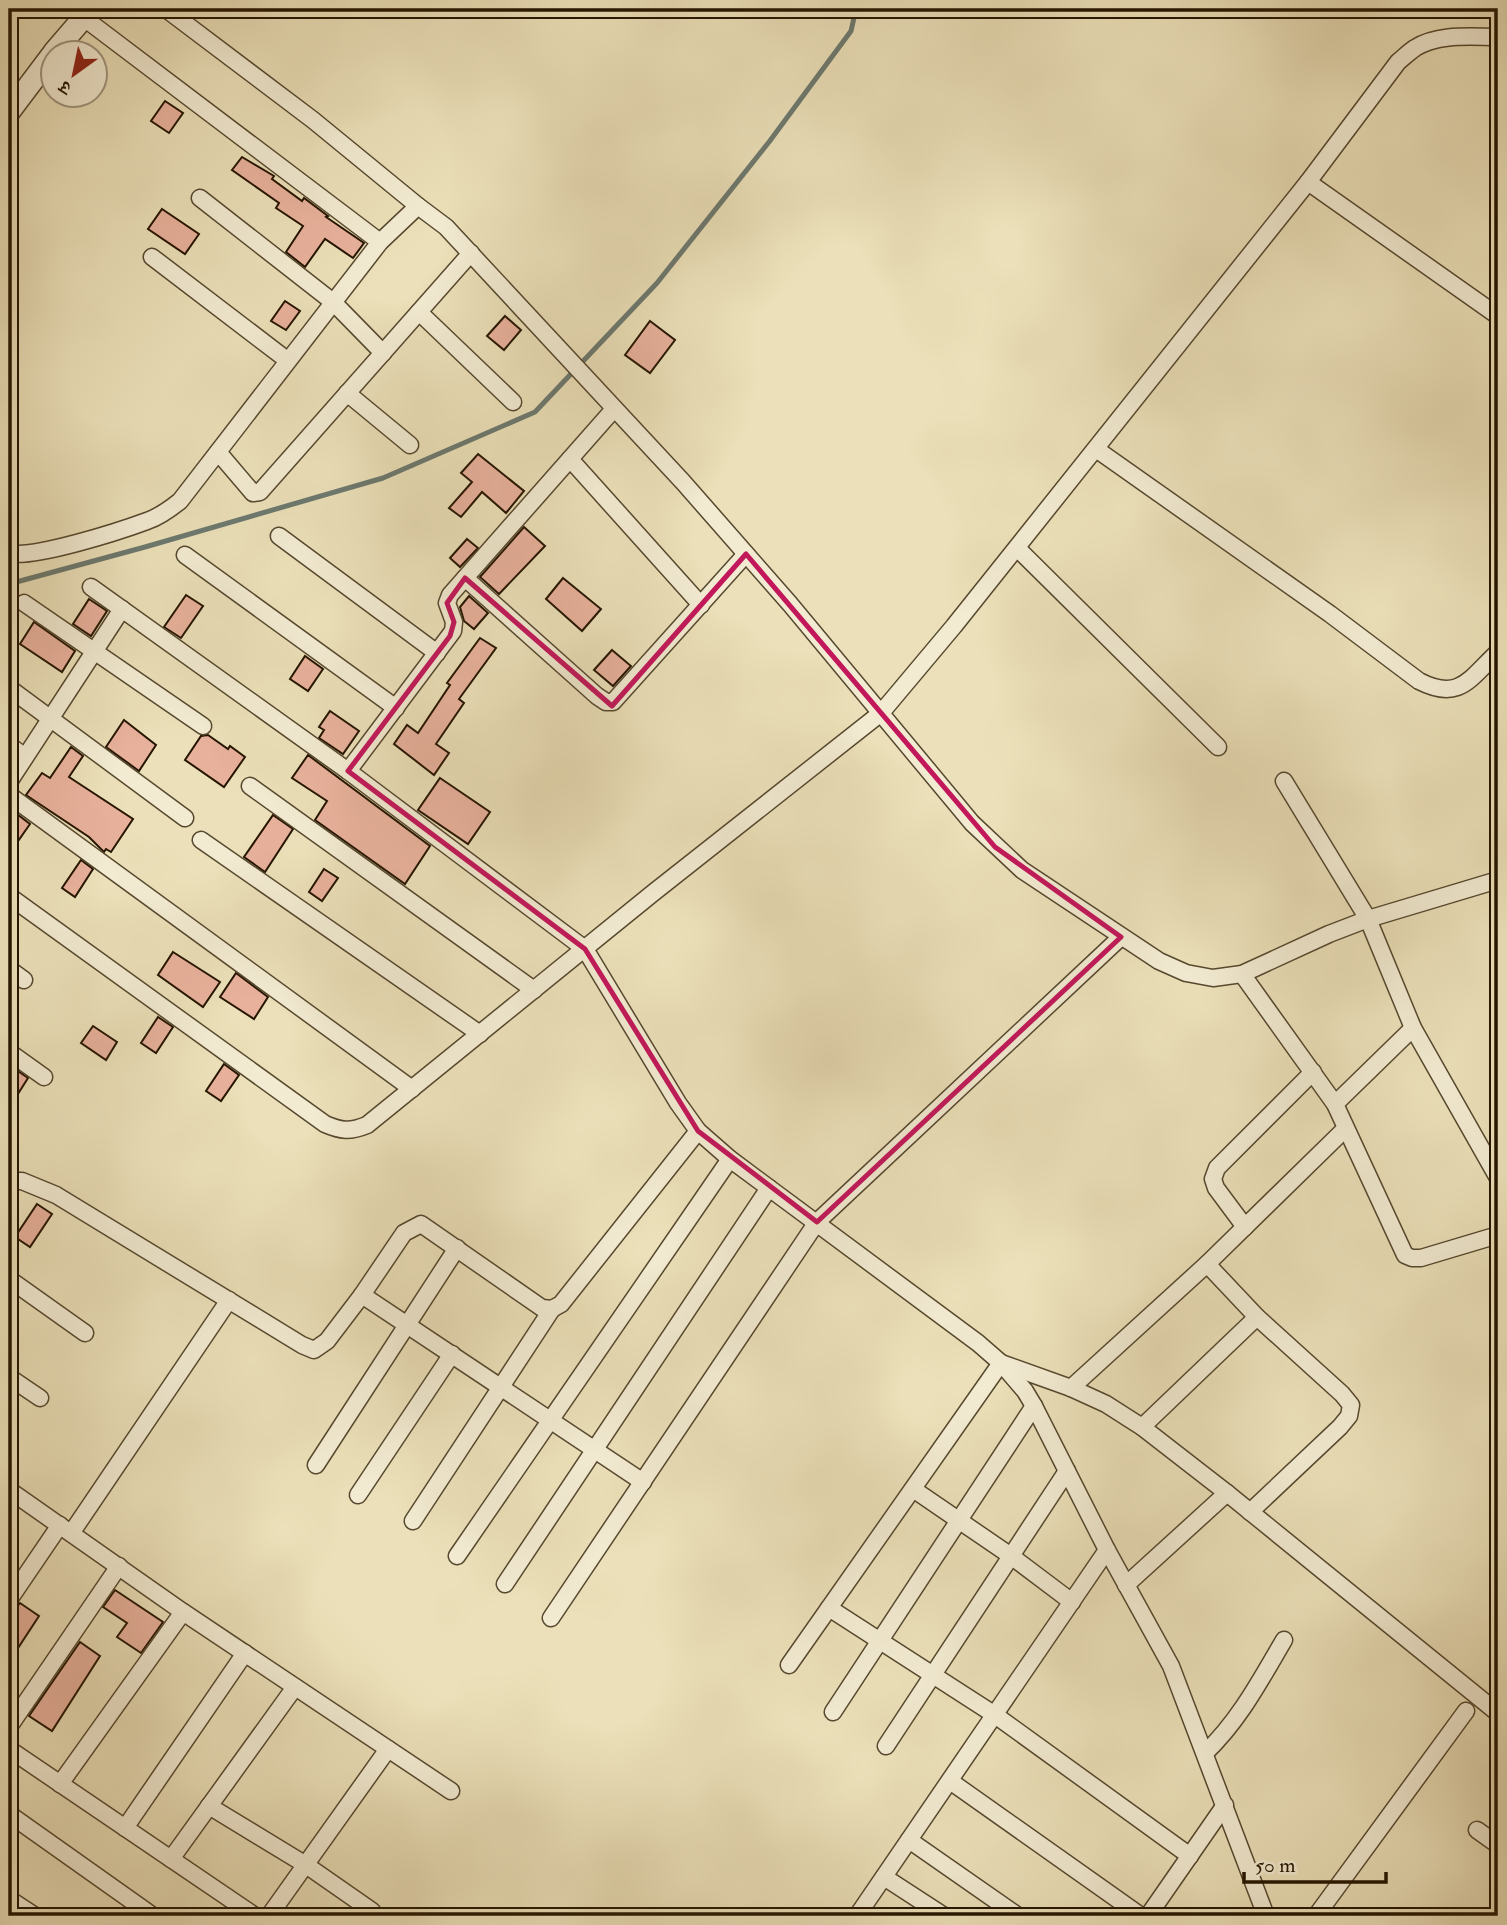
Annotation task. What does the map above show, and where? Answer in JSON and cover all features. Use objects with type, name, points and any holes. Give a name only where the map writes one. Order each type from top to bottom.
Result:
[{"type":"street","points":[[166,9],[313,120],[446,227],[746,554],[972,823],[1022,870],[1121,937],[1159,961],[1186,973],[1213,978],[1241,974],[1368,919],[1498,880]]},
{"type":"street","points":[[67,38],[88,13],[380,242]]},
{"type":"street","points":[[9,896],[326,1124],[340,1131],[354,1130],[366,1125],[881,713],[1096,449],[1308,182],[1398,62],[1415,48],[1433,40],[1498,37]]},
{"type":"street","points":[[9,112],[38,74]]},
{"type":"street","points":[[1308,182],[1498,316]]},
{"type":"street","points":[[200,198],[333,302],[383,353]]},
{"type":"street","points":[[9,553],[47,551],[149,520],[180,501],[380,242],[418,206]]},
{"type":"street","points":[[218,452],[246,487],[253,493],[260,492],[471,253]]},
{"type":"street","points":[[152,257],[287,360]]},
{"type":"street","points":[[419,312],[513,402]]},
{"type":"street","points":[[347,393],[410,445]]},
{"type":"street","points":[[348,771],[453,631],[454,622],[447,603],[450,595],[614,409]]},
{"type":"street","points":[[1096,449],[1330,614],[1419,681],[1447,691],[1460,688],[1498,652]]},
{"type":"street","points":[[570,458],[701,605]]},
{"type":"street","points":[[279,536],[437,653]]},
{"type":"street","points":[[1017,548],[1218,747]]},
{"type":"street","points":[[465,578],[606,702],[613,702],[619,699],[746,554]]},
{"type":"street","points":[[185,555],[396,708]]},
{"type":"street","points":[[91,587],[348,771],[585,949],[678,1103],[698,1131],[1001,1363],[1034,1406],[1107,1550],[1171,1666],[1266,1916]]},
{"type":"street","points":[[24,603],[203,726]]},
{"type":"street","points":[[9,782],[122,610]]},
{"type":"street","points":[[9,688],[185,818]]},
{"type":"street","points":[[9,745],[25,757]]},
{"type":"street","points":[[1284,781],[1368,919],[1413,1028],[1498,1178]]},
{"type":"street","points":[[250,786],[534,989]]},
{"type":"street","points":[[9,795],[412,1089]]},
{"type":"street","points":[[201,840],[480,1034]]},
{"type":"street","points":[[551,1618],[817,1222],[1121,937]]},
{"type":"street","points":[[9,969],[24,980]]},
{"type":"street","points":[[1241,974],[1335,1104],[1405,1255],[1421,1258],[1498,1235]]},
{"type":"street","points":[[1335,1104],[1413,1028]]},
{"type":"street","points":[[9,1052],[44,1077]]},
{"type":"street","points":[[1245,1227],[1216,1188],[1213,1179],[1217,1168],[1313,1072]]},
{"type":"street","points":[[1071,1388],[1207,1264],[1345,1129]]},
{"type":"street","points":[[414,1521],[552,1309],[561,1304],[698,1131]]},
{"type":"street","points":[[457,1556],[730,1158]]},
{"type":"street","points":[[9,1181],[22,1181],[56,1195],[314,1350],[327,1341],[404,1233],[421,1224],[542,1308],[552,1309]]},
{"type":"street","points":[[505,1584],[769,1188]]},
{"type":"street","points":[[316,1465],[457,1248]]},
{"type":"street","points":[[1207,1264],[1256,1317],[1342,1394],[1350,1405],[1349,1416],[1340,1427],[1250,1512]]},
{"type":"street","points":[[9,1279],[85,1333]]},
{"type":"street","points":[[362,1295],[643,1482]]},
{"type":"street","points":[[9,1600],[66,1529],[229,1300]]},
{"type":"street","points":[[1142,1427],[1256,1317]]},
{"type":"street","points":[[358,1495],[452,1354]]},
{"type":"street","points":[[1001,1363],[1071,1388],[1106,1404],[1142,1427],[1498,1713]]},
{"type":"street","points":[[789,1665],[1001,1363]]},
{"type":"street","points":[[9,1377],[40,1398]]},
{"type":"street","points":[[834,1712],[1034,1406]]},
{"type":"street","points":[[886,1746],[1067,1471]]},
{"type":"street","points":[[912,1489],[1011,1556],[1072,1602]]},
{"type":"street","points":[[9,1490],[183,1612],[451,1791]]},
{"type":"street","points":[[1126,1584],[1227,1493]]},
{"type":"street","points":[[860,1915],[1107,1550]]},
{"type":"street","points":[[9,1727],[118,1566]]},
{"type":"street","points":[[829,1608],[995,1715],[1190,1856]]},
{"type":"street","points":[[60,1784],[183,1612]]},
{"type":"street","points":[[1205,1753],[1222,1737],[1236,1717],[1284,1640]]},
{"type":"street","points":[[125,1828],[245,1653]]},
{"type":"street","points":[[171,1859],[295,1687]]},
{"type":"street","points":[[1316,1916],[1466,1711]]},
{"type":"street","points":[[9,1749],[255,1916]]},
{"type":"street","points":[[269,1916],[388,1749]]},
{"type":"street","points":[[950,1781],[1141,1916]]},
{"type":"street","points":[[1148,1916],[1224,1805]]},
{"type":"street","points":[[209,1806],[306,1865],[372,1911]]},
{"type":"street","points":[[9,1814],[153,1916]]},
{"type":"street","points":[[1477,1830],[1498,1845]]},
{"type":"street","points":[[909,1840],[1018,1916]]},
{"type":"street","points":[[884,1877],[944,1916]]},
{"type":"street","points":[[9,1899],[35,1916]]},
{"type":"highlighted area","points":[[746,554],[995,847],[1121,937],[817,1222],[698,1131],[585,949],[348,771],[450,636],[454,622],[447,603],[465,578],[612,706]]},
{"type":"building","points":[[165,101],[183,113],[169,133],[151,121]]},
{"type":"building","points":[[242,157],[274,176],[272,179],[302,201],[304,198],[364,243],[353,258],[325,239],[305,267],[286,252],[303,226],[276,208],[279,203],[232,170]]},
{"type":"building","points":[[162,209],[199,234],[185,254],[148,229]]},
{"type":"building","points":[[285,301],[300,311],[286,330],[271,321]]},
{"type":"building","points":[[505,316],[521,330],[504,350],[487,336]]},
{"type":"building","points":[[650,321],[675,340],[650,373],[625,355]]},
{"type":"building","points":[[478,454],[524,491],[506,513],[482,492],[461,517],[449,508],[472,482],[461,473]]},
{"type":"building","points":[[524,527],[545,546],[499,594],[480,577]]},
{"type":"building","points":[[467,539],[478,548],[460,567],[450,558]]},
{"type":"building","points":[[563,578],[601,609],[582,631],[546,599]]},
{"type":"building","points":[[186,595],[203,606],[181,638],[164,627]]},
{"type":"building","points":[[469,596],[488,613],[474,629],[464,621],[460,607]]},
{"type":"building","points":[[89,599],[107,611],[91,636],[73,624]]},
{"type":"building","points":[[34,622],[75,651],[62,672],[20,644]]},
{"type":"building","points":[[480,638],[496,648],[459,699],[464,703],[436,744],[449,753],[434,775],[394,744],[407,725],[418,733],[450,685],[447,683]]},
{"type":"building","points":[[612,650],[631,666],[613,686],[594,670]]},
{"type":"building","points":[[305,656],[323,669],[308,691],[290,679]]},
{"type":"building","points":[[330,711],[359,731],[343,754],[319,738],[324,730],[319,727]]},
{"type":"building","points":[[124,720],[156,745],[139,771],[106,747]]},
{"type":"building","points":[[208,735],[245,757],[224,787],[185,760],[201,736]]},
{"type":"building","points":[[71,747],[83,756],[69,777],[133,819],[111,852],[106,849],[104,852],[89,837],[26,795],[42,773],[50,778]]},
{"type":"building","points":[[308,755],[430,846],[405,884],[315,820],[327,801],[292,778]]},
{"type":"building","points":[[440,778],[490,812],[468,844],[418,810]]},
{"type":"building","points":[[9,808],[30,824],[9,854]]},
{"type":"building","points":[[273,815],[293,829],[265,872],[244,857]]},
{"type":"building","points":[[81,860],[93,869],[75,897],[62,888]]},
{"type":"building","points":[[324,869],[338,878],[322,901],[309,892]]},
{"type":"building","points":[[173,952],[220,982],[203,1007],[158,975]]},
{"type":"building","points":[[236,973],[268,997],[254,1019],[220,997]]},
{"type":"building","points":[[158,1017],[173,1027],[156,1053],[141,1043]]},
{"type":"building","points":[[93,1026],[117,1042],[106,1060],[81,1043]]},
{"type":"building","points":[[224,1064],[239,1075],[221,1101],[206,1091]]},
{"type":"building","points":[[9,1065],[28,1078],[9,1108]]},
{"type":"building","points":[[37,1204],[52,1214],[30,1247],[15,1237]]},
{"type":"building","points":[[115,1590],[163,1622],[141,1653],[117,1637],[127,1623],[103,1607]]},
{"type":"building","points":[[20,1603],[39,1616],[18,1648],[9,1642],[9,1616]]},
{"type":"building","points":[[80,1642],[100,1656],[52,1731],[29,1716]]},
{"type":"waterway","points":[[9,584],[383,478],[535,412],[657,283],[769,142],[851,31],[856,9]]}]
